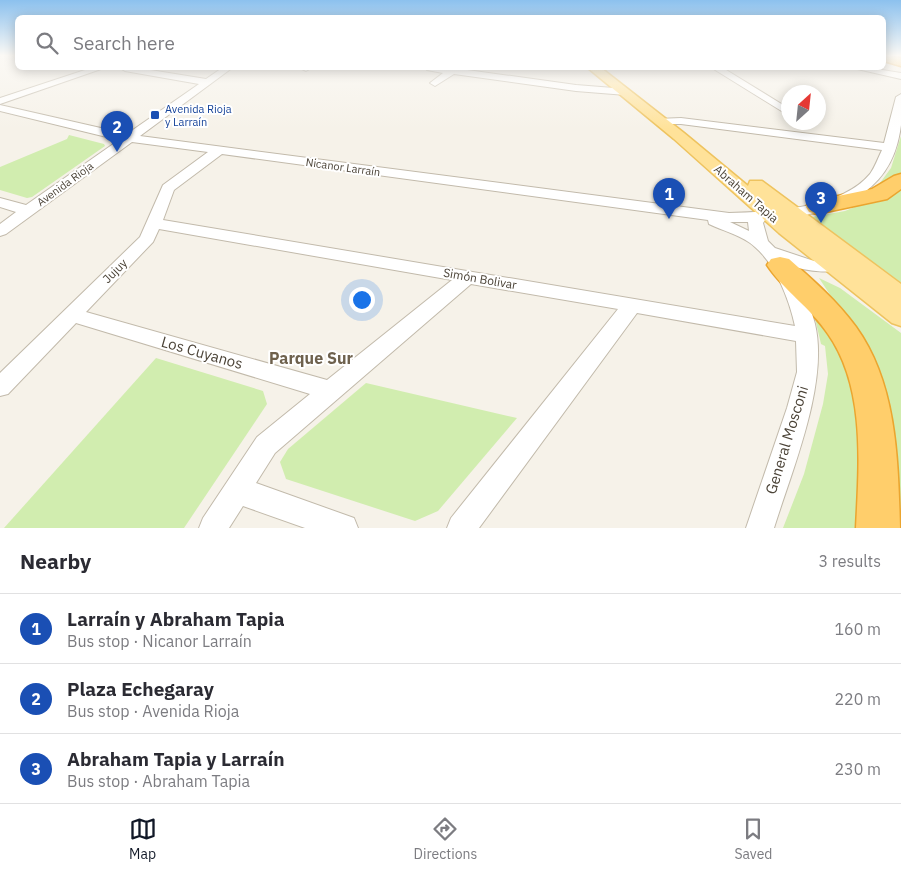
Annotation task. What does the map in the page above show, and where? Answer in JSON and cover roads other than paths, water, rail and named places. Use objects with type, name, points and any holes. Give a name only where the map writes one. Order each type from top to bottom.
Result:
[{"type":"highway","points":[[817,207],[879,194],[901,180]]},
{"type":"highway","points":[[770,253],[831,317],[852,347],[859,362],[868,392],[877,449],[878,528]]},
{"type":"main road","name":"Abraham Tapia","points":[[610,80],[793,212],[844,264],[901,317]]},
{"type":"main road","name":"Abraham Tapia","points":[[619,80],[668,121],[765,216],[901,296]]},
{"type":"street","points":[[0,101],[64,80]]},
{"type":"street","points":[[193,80],[207,82]]},
{"type":"street","name":"Avenida Rioja","points":[[0,231],[210,80]]},
{"type":"street","points":[[435,84],[441,80]]},
{"type":"street","points":[[522,80],[576,88],[626,92]]},
{"type":"street","points":[[736,80],[781,108]]},
{"type":"street","points":[[890,80],[895,83],[901,92]]},
{"type":"street","name":"Nicanor Larraín","points":[[0,108],[130,138],[728,218],[765,216],[817,207],[848,196],[870,183],[879,170],[901,97]]},
{"type":"street","points":[[668,121],[887,146]]},
{"type":"street","points":[[817,130],[832,140]]},
{"type":"street","name":"Jujuy","points":[[0,387],[147,239],[168,188],[219,150]]},
{"type":"street","points":[[0,202],[28,211]]},
{"type":"street","name":"Nicanor Larraín","points":[[688,213],[727,226],[770,253],[813,267],[844,264]]},
{"type":"street","name":"General Mosconi","points":[[760,528],[808,372],[806,335],[801,312],[755,228],[755,224],[765,216]]},
{"type":"street","name":"Simón Bolivar","points":[[154,223],[806,335]]},
{"type":"street","points":[[213,528],[266,445],[467,277]]},
{"type":"street","points":[[460,528],[632,305]]},
{"type":"street","name":"Los Cuyanos","points":[[72,315],[331,391]]},
{"type":"street","points":[[237,490],[344,528]]},
{"type":"place","name":"Avenida Rioja y Larraín","points":[[155,115]]},
{"type":"place","name":"Plaza Echegaray","points":[[117,152]]},
{"type":"place","name":"Larraín y Abraham Tapia","points":[[669,219]]},
{"type":"place","name":"Abraham Tapia y Larraín","points":[[821,223]]},
{"type":"district","name":"Parque Sur","points":[[311,358]]}]
